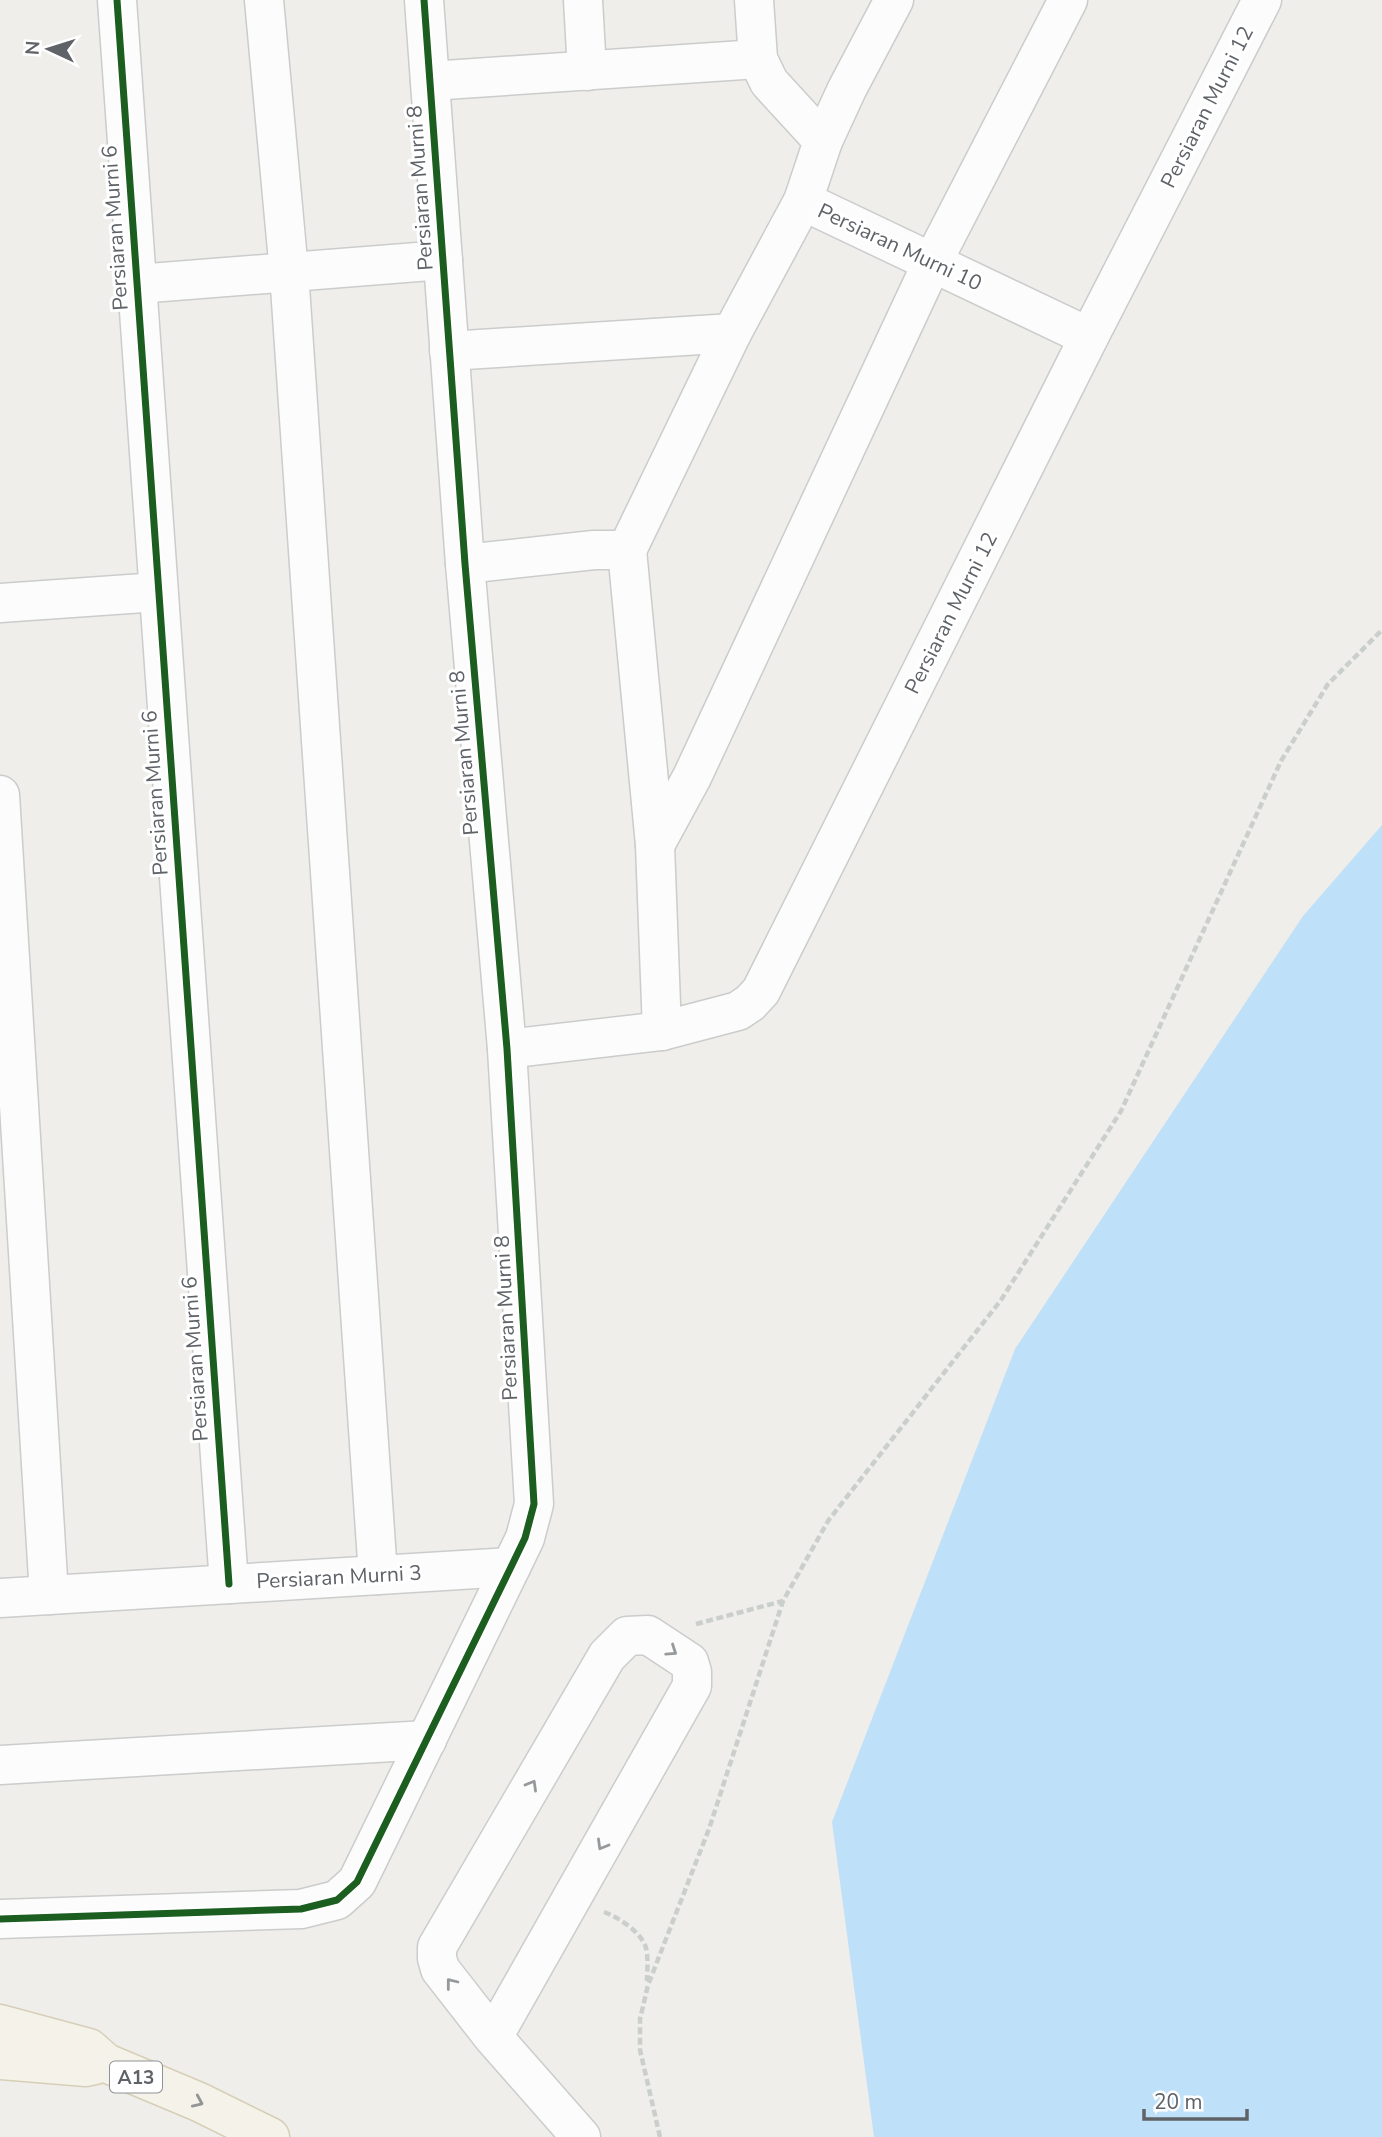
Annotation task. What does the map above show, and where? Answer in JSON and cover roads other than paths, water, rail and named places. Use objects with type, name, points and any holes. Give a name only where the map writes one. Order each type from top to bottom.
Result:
[{"type":"main road","points":[[0,2010],[33,2021],[71,2043]]},
{"type":"main road","name":"A13","points":[[0,2024],[89,2048],[106,2063],[199,2102],[270,2137]]},
{"type":"main road","name":"A13","points":[[0,2060],[86,2067],[106,2063]]},
{"type":"street","name":"Persiaran Murni 6","points":[[117,0],[229,1584]]},
{"type":"street","points":[[264,0],[289,272],[378,1575]]},
{"type":"street","name":"Persiaran Murni 8","points":[[0,1919],[301,1909],[337,1900],[357,1882],[525,1538],[534,1503],[507,1049],[465,564],[424,0]]},
{"type":"street","points":[[583,0],[587,71]]},
{"type":"street","points":[[754,0],[758,59],[769,82],[823,141]]},
{"type":"street","name":"Persiaran Murni 10","points":[[894,0],[823,141],[803,201],[1090,337]]},
{"type":"street","points":[[655,845],[692,777],[932,263],[1068,0]]},
{"type":"street","name":"Persiaran Murni 12","points":[[507,1049],[662,1031],[738,1011],[761,991],[1262,0]]},
{"type":"street","points":[[430,81],[758,59]]},
{"type":"street","points":[[662,1031],[655,845],[627,550],[732,333],[803,201]]},
{"type":"street","points":[[137,284],[443,260]]},
{"type":"street","points":[[449,351],[732,333]]},
{"type":"street","points":[[465,564],[627,550]]},
{"type":"street","points":[[0,603],[159,592]]},
{"type":"street","points":[[0,795],[49,1595]]},
{"type":"street","name":"Persiaran Murni 3","points":[[0,1598],[511,1567]]},
{"type":"street","points":[[493,2037],[692,1686],[689,1662],[648,1635],[627,1636],[607,1657],[438,1947],[440,1969],[493,2037],[581,2137]]},
{"type":"street","points":[[0,1765],[426,1740]]},
{"type":"water","points":[[1382,825],[1382,2137],[874,2137],[832,1822],[1015,1349],[1303,916]]}]
